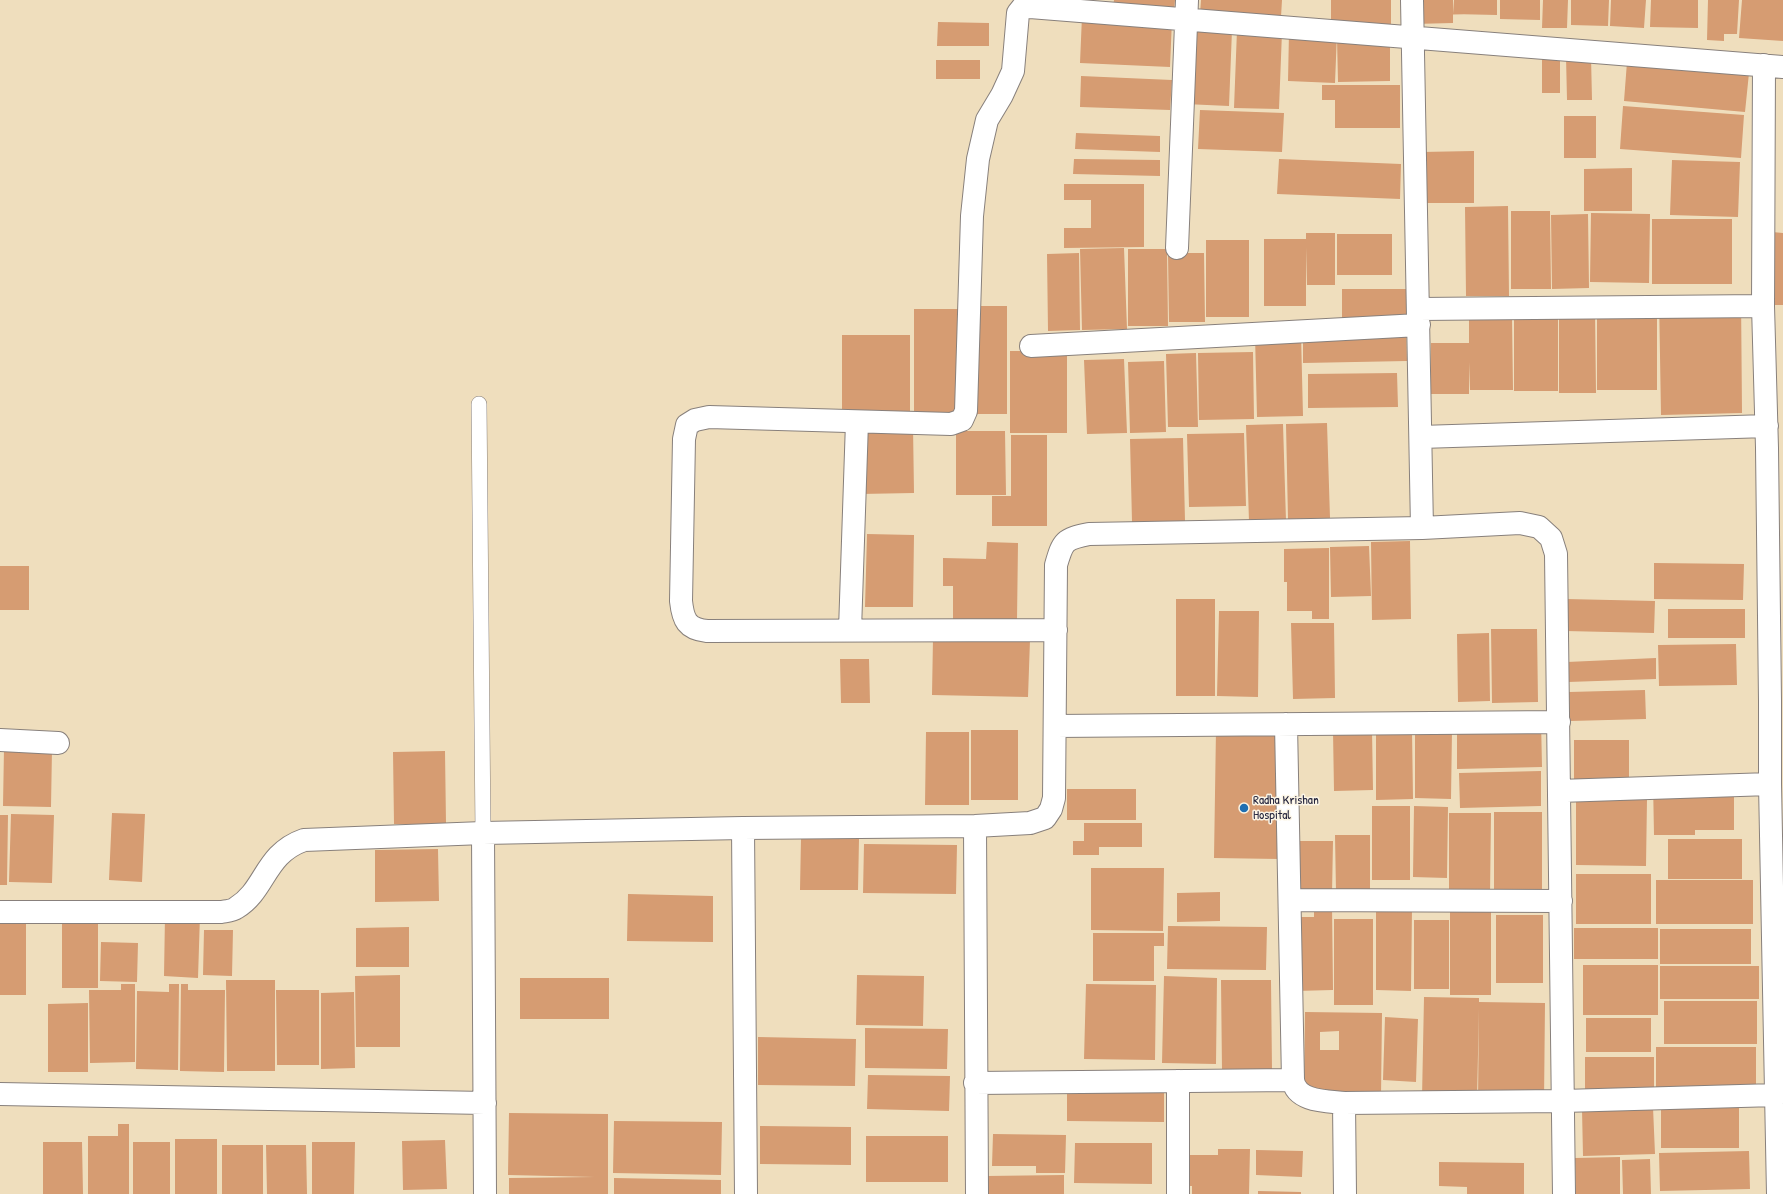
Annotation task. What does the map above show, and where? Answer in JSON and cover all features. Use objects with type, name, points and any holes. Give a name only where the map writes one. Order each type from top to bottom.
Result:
[{"type":"street","points":[[1412,0],[1422,528]]},
{"type":"street","points":[[1056,630],[707,631],[697,630],[687,623],[682,614],[681,601],[684,439],[687,425],[695,420],[709,417],[951,424],[962,420],[966,411],[972,216],[978,159],[987,120],[1002,95],[1013,71],[1018,13],[1022,8],[1186,9],[1412,39],[1774,66],[1763,306],[1767,426],[1775,449],[1777,701],[1770,784],[1778,1194]]},
{"type":"street","points":[[1177,248],[1186,9]]},
{"type":"street","points":[[1031,346],[1419,317],[1763,306]]},
{"type":"street","points":[[850,630],[857,422]]},
{"type":"street","points":[[1421,437],[1767,426]]},
{"type":"street","points":[[0,912],[221,912],[235,909],[246,900],[276,857],[291,845],[304,840],[483,833],[743,828],[975,826],[1030,823],[1045,818],[1051,809],[1054,798],[1056,565],[1061,548],[1070,538],[1089,534],[1422,528],[1520,523],[1539,527],[1551,538],[1556,554],[1564,1194]]},
{"type":"street","points":[[1055,726],[1558,722]]},
{"type":"street","points":[[1286,724],[1293,1080],[1294,1087],[1300,1094],[1315,1100],[1344,1103],[1563,1101],[1776,1095]]},
{"type":"street","points":[[0,740],[58,743]]},
{"type":"street","points":[[1559,791],[1770,784]]},
{"type":"street","points":[[975,826],[975,1083],[977,1194]]},
{"type":"street","points":[[743,828],[746,1194]]},
{"type":"street","points":[[483,833],[485,1194]]},
{"type":"street","points":[[1290,900],[1561,901]]},
{"type":"street","points":[[975,1083],[1293,1080]]},
{"type":"street","points":[[1178,1081],[1178,1194]]},
{"type":"street","points":[[0,1094],[485,1103]]},
{"type":"street","points":[[1344,1103],[1345,1194]]},
{"type":"lane","points":[[479,404],[483,833]]},
{"type":"building","points":[[1114,0],[1175,0],[1174,11],[1113,7]]},
{"type":"building","points":[[1201,0],[1282,0],[1281,17],[1200,14]]},
{"type":"building","points":[[1331,0],[1391,0],[1391,26],[1331,25]]},
{"type":"building","points":[[1414,0],[1453,0],[1453,23],[1414,24]]},
{"type":"building","points":[[1454,0],[1497,0],[1497,15],[1453,14]]},
{"type":"building","points":[[1500,0],[1540,0],[1540,20],[1500,19]]},
{"type":"building","points":[[1543,0],[1568,0],[1567,28],[1542,28]]},
{"type":"building","points":[[1571,0],[1609,0],[1608,26],[1571,25]]},
{"type":"building","points":[[1611,0],[1646,0],[1644,28],[1610,26]]},
{"type":"building","points":[[1651,0],[1698,0],[1698,28],[1650,27]]},
{"type":"building","points":[[1708,0],[1739,0],[1737,34],[1724,34],[1724,41],[1707,40]]},
{"type":"building","points":[[1742,0],[1783,0],[1783,41],[1739,38]]},
{"type":"building","points":[[1082,16],[1172,20],[1170,67],[1080,63]]},
{"type":"building","points":[[938,22],[989,23],[989,46],[937,46]]},
{"type":"building","points":[[1188,28],[1232,30],[1229,106],[1185,104]]},
{"type":"building","points":[[1237,30],[1282,32],[1279,109],[1234,108]]},
{"type":"building","points":[[1289,32],[1337,33],[1335,83],[1288,81]]},
{"type":"building","points":[[1337,38],[1390,38],[1390,81],[1338,82]]},
{"type":"building","points":[[1542,44],[1560,44],[1560,93],[1542,93]]},
{"type":"building","points":[[1566,56],[1591,56],[1592,100],[1567,100]]},
{"type":"building","points":[[936,60],[980,60],[980,79],[936,79]]},
{"type":"building","points":[[1627,62],[1749,73],[1745,112],[1624,101]]},
{"type":"building","points":[[1081,76],[1172,80],[1170,110],[1080,107]]},
{"type":"building","points":[[1322,85],[1400,85],[1400,128],[1335,128],[1335,100],[1322,100]]},
{"type":"building","points":[[1623,106],[1744,115],[1741,158],[1620,149]]},
{"type":"building","points":[[1200,110],[1284,113],[1282,152],[1198,149]]},
{"type":"building","points":[[1564,116],[1596,116],[1596,158],[1564,158]]},
{"type":"building","points":[[1076,133],[1160,136],[1160,152],[1075,149]]},
{"type":"building","points":[[1474,151],[1474,203],[1422,203],[1421,152]]},
{"type":"building","points":[[1074,159],[1160,160],[1160,176],[1073,174]]},
{"type":"building","points":[[1279,159],[1401,164],[1400,199],[1277,194]]},
{"type":"building","points":[[1672,160],[1740,162],[1738,217],[1670,215]]},
{"type":"building","points":[[1632,168],[1632,211],[1584,211],[1584,169]]},
{"type":"building","points":[[1064,184],[1144,184],[1144,247],[1064,248],[1064,228],[1091,228],[1091,200],[1064,200]]},
{"type":"building","points":[[1508,206],[1509,296],[1466,296],[1465,207]]},
{"type":"building","points":[[1511,211],[1550,211],[1551,289],[1511,289]]},
{"type":"building","points":[[1591,213],[1650,214],[1649,283],[1590,282]]},
{"type":"building","points":[[1588,214],[1589,288],[1552,289],[1551,215]]},
{"type":"building","points":[[1652,219],[1732,219],[1732,284],[1652,284]]},
{"type":"building","points":[[1772,232],[1783,233],[1783,305],[1769,305]]},
{"type":"building","points":[[1306,233],[1335,233],[1335,285],[1307,285],[1306,247],[1306,306],[1264,306],[1264,239],[1306,239]]},
{"type":"building","points":[[1337,234],[1392,234],[1392,275],[1337,275]]},
{"type":"building","points":[[1206,240],[1249,240],[1249,317],[1206,317]]},
{"type":"building","points":[[1124,248],[1127,329],[1082,330],[1080,249]]},
{"type":"building","points":[[1128,249],[1167,249],[1168,326],[1128,326]]},
{"type":"building","points":[[1079,253],[1080,330],[1048,331],[1047,254]]},
{"type":"building","points":[[1168,253],[1204,253],[1205,322],[1169,322]]},
{"type":"building","points":[[1342,289],[1408,289],[1408,324],[1342,324]]},
{"type":"building","points":[[1741,295],[1742,413],[1661,415],[1659,296]]},
{"type":"building","points":[[1597,300],[1657,300],[1657,390],[1597,390]]},
{"type":"building","points":[[965,306],[1007,306],[1007,414],[965,414]]},
{"type":"building","points":[[914,309],[961,309],[961,416],[914,416]]},
{"type":"building","points":[[1559,310],[1595,310],[1596,393],[1559,393]]},
{"type":"building","points":[[1514,311],[1558,311],[1558,391],[1514,391]]},
{"type":"building","points":[[1512,317],[1513,390],[1470,390],[1469,362],[1469,394],[1431,394],[1431,343],[1469,343],[1469,318]]},
{"type":"building","points":[[1406,327],[1407,361],[1303,363],[1303,329]]},
{"type":"building","points":[[1301,334],[1303,416],[1257,417],[1255,335]]},
{"type":"building","points":[[842,335],[910,335],[910,416],[842,416]]},
{"type":"building","points":[[1010,351],[1067,351],[1067,433],[1010,433]]},
{"type":"building","points":[[1253,352],[1254,419],[1199,420],[1198,353]]},
{"type":"building","points":[[1196,353],[1198,427],[1168,427],[1166,354]]},
{"type":"building","points":[[1124,359],[1127,433],[1087,434],[1084,360]]},
{"type":"building","points":[[1164,361],[1166,432],[1130,433],[1128,362]]},
{"type":"building","points":[[1397,373],[1398,407],[1308,408],[1308,374]]},
{"type":"building","points":[[1327,423],[1330,518],[1288,519],[1286,424]]},
{"type":"building","points":[[1283,424],[1286,521],[1249,522],[1246,425]]},
{"type":"building","points":[[860,426],[913,426],[914,493],[860,494]]},
{"type":"building","points":[[956,431],[1005,431],[1006,495],[956,495]]},
{"type":"building","points":[[1244,433],[1246,506],[1189,507],[1187,434]]},
{"type":"building","points":[[1011,435],[1047,435],[1047,526],[992,526],[992,496],[1011,496]]},
{"type":"building","points":[[1183,438],[1185,521],[1132,522],[1130,439]]},
{"type":"building","points":[[867,534],[914,535],[913,607],[865,607]]},
{"type":"building","points":[[1410,541],[1411,619],[1372,620],[1371,542]]},
{"type":"building","points":[[987,542],[1018,543],[1017,620],[953,619],[953,586],[943,586],[943,558],[986,559]]},
{"type":"building","points":[[1369,546],[1371,596],[1331,597],[1330,547]]},
{"type":"building","points":[[1329,548],[1329,619],[1312,619],[1312,611],[1287,611],[1287,582],[1284,582],[1284,549]]},
{"type":"building","points":[[1654,563],[1744,564],[1743,600],[1654,599]]},
{"type":"building","points":[[0,566],[29,566],[29,610],[0,610]]},
{"type":"building","points":[[1176,599],[1215,599],[1215,696],[1176,696]]},
{"type":"building","points":[[1566,599],[1655,601],[1654,633],[1565,631]]},
{"type":"building","points":[[1668,609],[1745,609],[1745,638],[1668,638]]},
{"type":"building","points":[[1219,611],[1259,611],[1258,697],[1217,696]]},
{"type":"building","points":[[1291,623],[1334,623],[1335,698],[1293,699]]},
{"type":"building","points":[[1491,629],[1537,629],[1538,702],[1492,703]]},
{"type":"building","points":[[1489,633],[1490,701],[1458,702],[1457,634]]},
{"type":"building","points":[[933,638],[1030,640],[1028,697],[932,695]]},
{"type":"building","points":[[1736,644],[1737,685],[1659,686],[1658,645]]},
{"type":"building","points":[[1656,658],[1656,679],[1568,682],[1567,662]]},
{"type":"building","points":[[840,659],[869,659],[870,703],[841,703]]},
{"type":"building","points":[[1645,690],[1646,719],[1570,721],[1569,692]]},
{"type":"building","points":[[1541,720],[1542,767],[1457,769],[1457,722]]},
{"type":"building","points":[[1216,729],[1280,730],[1279,859],[1214,858]]},
{"type":"building","points":[[971,730],[1018,730],[1018,800],[971,800]]},
{"type":"building","points":[[1372,730],[1373,790],[1334,791],[1333,731]]},
{"type":"building","points":[[1376,730],[1412,730],[1413,799],[1376,800]]},
{"type":"building","points":[[1415,730],[1452,730],[1451,799],[1415,798]]},
{"type":"building","points":[[926,732],[969,732],[969,805],[925,805]]},
{"type":"building","points":[[1574,740],[1629,740],[1629,787],[1574,787]]},
{"type":"building","points":[[4,748],[52,749],[51,807],[3,806]]},
{"type":"building","points":[[445,751],[446,824],[394,824],[393,752]]},
{"type":"building","points":[[1541,771],[1541,806],[1460,808],[1459,773]]},
{"type":"building","points":[[1653,782],[1734,782],[1734,830],[1695,830],[1695,835],[1654,835]]},
{"type":"building","points":[[1067,789],[1136,789],[1136,820],[1067,820]]},
{"type":"building","points":[[1576,798],[1647,799],[1646,866],[1576,865]]},
{"type":"building","points":[[1372,806],[1410,806],[1410,880],[1372,880]]},
{"type":"building","points":[[1414,806],[1448,807],[1447,878],[1413,877]]},
{"type":"building","points":[[1494,812],[1542,812],[1542,893],[1494,893]]},
{"type":"building","points":[[112,813],[145,814],[142,882],[109,880]]},
{"type":"building","points":[[1449,813],[1491,813],[1490,896],[1449,895]]},
{"type":"building","points":[[11,814],[54,815],[52,883],[9,882]]},
{"type":"building","points":[[0,815],[8,815],[7,885],[0,885]]},
{"type":"building","points":[[1084,823],[1142,823],[1142,847],[1099,847],[1099,855],[1073,855],[1073,841],[1084,841]]},
{"type":"building","points":[[1335,835],[1370,835],[1370,892],[1336,892]]},
{"type":"building","points":[[801,838],[859,839],[858,890],[800,890]]},
{"type":"building","points":[[1668,839],[1742,839],[1742,879],[1668,879]]},
{"type":"building","points":[[1295,841],[1333,841],[1332,894],[1294,893]]},
{"type":"building","points":[[864,844],[957,845],[956,894],[863,893]]},
{"type":"building","points":[[438,849],[439,901],[375,902],[375,850]]},
{"type":"building","points":[[1091,868],[1164,868],[1163,931],[1091,930]]},
{"type":"building","points":[[1576,874],[1651,874],[1651,924],[1576,924]]},
{"type":"building","points":[[1656,880],[1753,880],[1753,924],[1656,924]]},
{"type":"building","points":[[1220,892],[1220,921],[1177,922],[1177,893]]},
{"type":"building","points":[[628,894],[713,896],[713,942],[627,941]]},
{"type":"building","points":[[1314,905],[1332,905],[1333,990],[1295,991],[1295,917],[1314,917]]},
{"type":"building","points":[[1450,907],[1491,907],[1491,995],[1450,995]]},
{"type":"building","points":[[1376,908],[1412,908],[1411,991],[1376,990]]},
{"type":"building","points":[[165,915],[200,915],[198,978],[164,976]]},
{"type":"building","points":[[1496,915],[1543,915],[1543,983],[1496,983]]},
{"type":"building","points":[[1334,919],[1373,919],[1373,1005],[1334,1005]]},
{"type":"building","points":[[1414,920],[1449,920],[1449,989],[1414,989]]},
{"type":"building","points":[[0,923],[26,923],[26,995],[0,995]]},
{"type":"building","points":[[62,923],[98,923],[98,988],[62,988]]},
{"type":"building","points":[[1168,926],[1267,927],[1266,970],[1167,969]]},
{"type":"building","points":[[409,927],[409,967],[356,967],[356,928]]},
{"type":"building","points":[[1574,928],[1658,928],[1658,959],[1574,959]]},
{"type":"building","points":[[1660,929],[1751,929],[1751,964],[1660,964]]},
{"type":"building","points":[[204,930],[233,930],[232,976],[203,975]]},
{"type":"building","points":[[1093,933],[1164,933],[1164,946],[1154,946],[1154,981],[1093,981]]},
{"type":"building","points":[[101,942],[138,943],[137,982],[100,981]]},
{"type":"building","points":[[1583,965],[1658,965],[1658,1015],[1583,1015]]},
{"type":"building","points":[[1660,966],[1759,966],[1759,999],[1660,999]]},
{"type":"building","points":[[400,975],[400,1047],[356,1047],[355,976]]},
{"type":"building","points":[[857,975],[924,976],[923,1026],[856,1025]]},
{"type":"building","points":[[1164,976],[1217,978],[1216,1064],[1162,1063]]},
{"type":"building","points":[[520,978],[609,978],[609,1019],[520,1019]]},
{"type":"building","points":[[226,980],[275,980],[275,1071],[227,1071]]},
{"type":"building","points":[[1221,980],[1271,980],[1272,1070],[1222,1071]]},
{"type":"building","points":[[121,984],[135,984],[135,1062],[90,1063],[89,990],[121,990]]},
{"type":"building","points":[[169,984],[179,984],[178,1070],[136,1069],[137,991],[169,992]]},
{"type":"building","points":[[181,984],[188,984],[188,990],[225,990],[224,1072],[180,1071]]},
{"type":"building","points":[[1086,984],[1156,985],[1155,1060],[1084,1059]]},
{"type":"building","points":[[276,990],[319,990],[319,1065],[277,1065]]},
{"type":"building","points":[[354,992],[355,1068],[321,1069],[321,993]]},
{"type":"building","points":[[1424,997],[1479,998],[1479,1002],[1545,1003],[1544,1102],[1478,1101],[1479,1008],[1477,1099],[1422,1098]]},
{"type":"building","points":[[1664,1001],[1757,1001],[1757,1044],[1664,1044]]},
{"type":"building","points":[[88,1003],[88,1072],[48,1072],[48,1004]]},
{"type":"building","points":[[1305,1012],[1382,1013],[1381,1097],[1304,1097]],"holes":[[[1339,1031],[1339,1050],[1320,1050],[1320,1032]]]},
{"type":"building","points":[[1385,1017],[1418,1019],[1416,1082],[1383,1080]]},
{"type":"building","points":[[1586,1018],[1651,1018],[1651,1052],[1586,1052]]},
{"type":"building","points":[[865,1028],[948,1029],[947,1069],[865,1068]]},
{"type":"building","points":[[758,1037],[856,1039],[855,1086],[758,1085]]},
{"type":"building","points":[[1656,1047],[1756,1047],[1756,1090],[1656,1090]]},
{"type":"building","points":[[1585,1057],[1654,1057],[1654,1092],[1585,1092]]},
{"type":"building","points":[[868,1075],[950,1076],[949,1111],[867,1109]]},
{"type":"building","points":[[1067,1083],[1164,1084],[1164,1122],[1067,1121]]},
{"type":"building","points":[[1661,1101],[1739,1101],[1739,1148],[1661,1148]]},
{"type":"building","points":[[1653,1107],[1655,1154],[1583,1156],[1582,1109]]},
{"type":"building","points":[[509,1113],[608,1114],[608,1194],[509,1194],[509,1178],[595,1177],[508,1175]]},
{"type":"building","points":[[614,1121],[722,1122],[721,1175],[613,1173]]},
{"type":"building","points":[[118,1124],[129,1124],[129,1194],[88,1194],[88,1136],[118,1136]]},
{"type":"building","points":[[760,1126],[851,1127],[851,1165],[760,1164]]},
{"type":"building","points":[[993,1134],[1066,1135],[1065,1173],[1036,1173],[1036,1166],[992,1166]]},
{"type":"building","points":[[866,1136],[948,1136],[948,1182],[866,1182]]},
{"type":"building","points":[[175,1139],[217,1139],[217,1194],[175,1194]]},
{"type":"building","points":[[445,1140],[447,1189],[403,1190],[402,1141]]},
{"type":"building","points":[[43,1142],[82,1142],[83,1194],[43,1194]]},
{"type":"building","points":[[133,1142],[170,1142],[170,1194],[133,1194]]},
{"type":"building","points":[[312,1142],[355,1142],[354,1194],[312,1194]]},
{"type":"building","points":[[1075,1143],[1152,1143],[1152,1184],[1074,1183]]},
{"type":"building","points":[[222,1145],[263,1145],[263,1194],[222,1194]]},
{"type":"building","points":[[266,1145],[306,1145],[307,1194],[267,1194]]},
{"type":"building","points":[[1218,1149],[1250,1149],[1249,1194],[1192,1194],[1192,1186],[1186,1186],[1186,1155],[1218,1155]]},
{"type":"building","points":[[1256,1150],[1303,1151],[1302,1177],[1256,1175]]},
{"type":"building","points":[[1749,1151],[1750,1189],[1660,1191],[1659,1153]]},
{"type":"building","points":[[1620,1157],[1620,1194],[1576,1194],[1575,1158]]},
{"type":"building","points":[[1650,1159],[1651,1194],[1623,1194],[1622,1160]]},
{"type":"building","points":[[1439,1162],[1524,1163],[1524,1194],[1467,1194],[1467,1187],[1439,1186]]},
{"type":"building","points":[[1064,1175],[1064,1194],[986,1194],[986,1176]]},
{"type":"building","points":[[614,1178],[721,1180],[721,1194],[614,1194]]},
{"type":"building","points":[[1258,1191],[1301,1192],[1301,1194],[1258,1194]]},
{"type":"place","name":"Radha Krishan Hospital","points":[[1244,808]]}]
